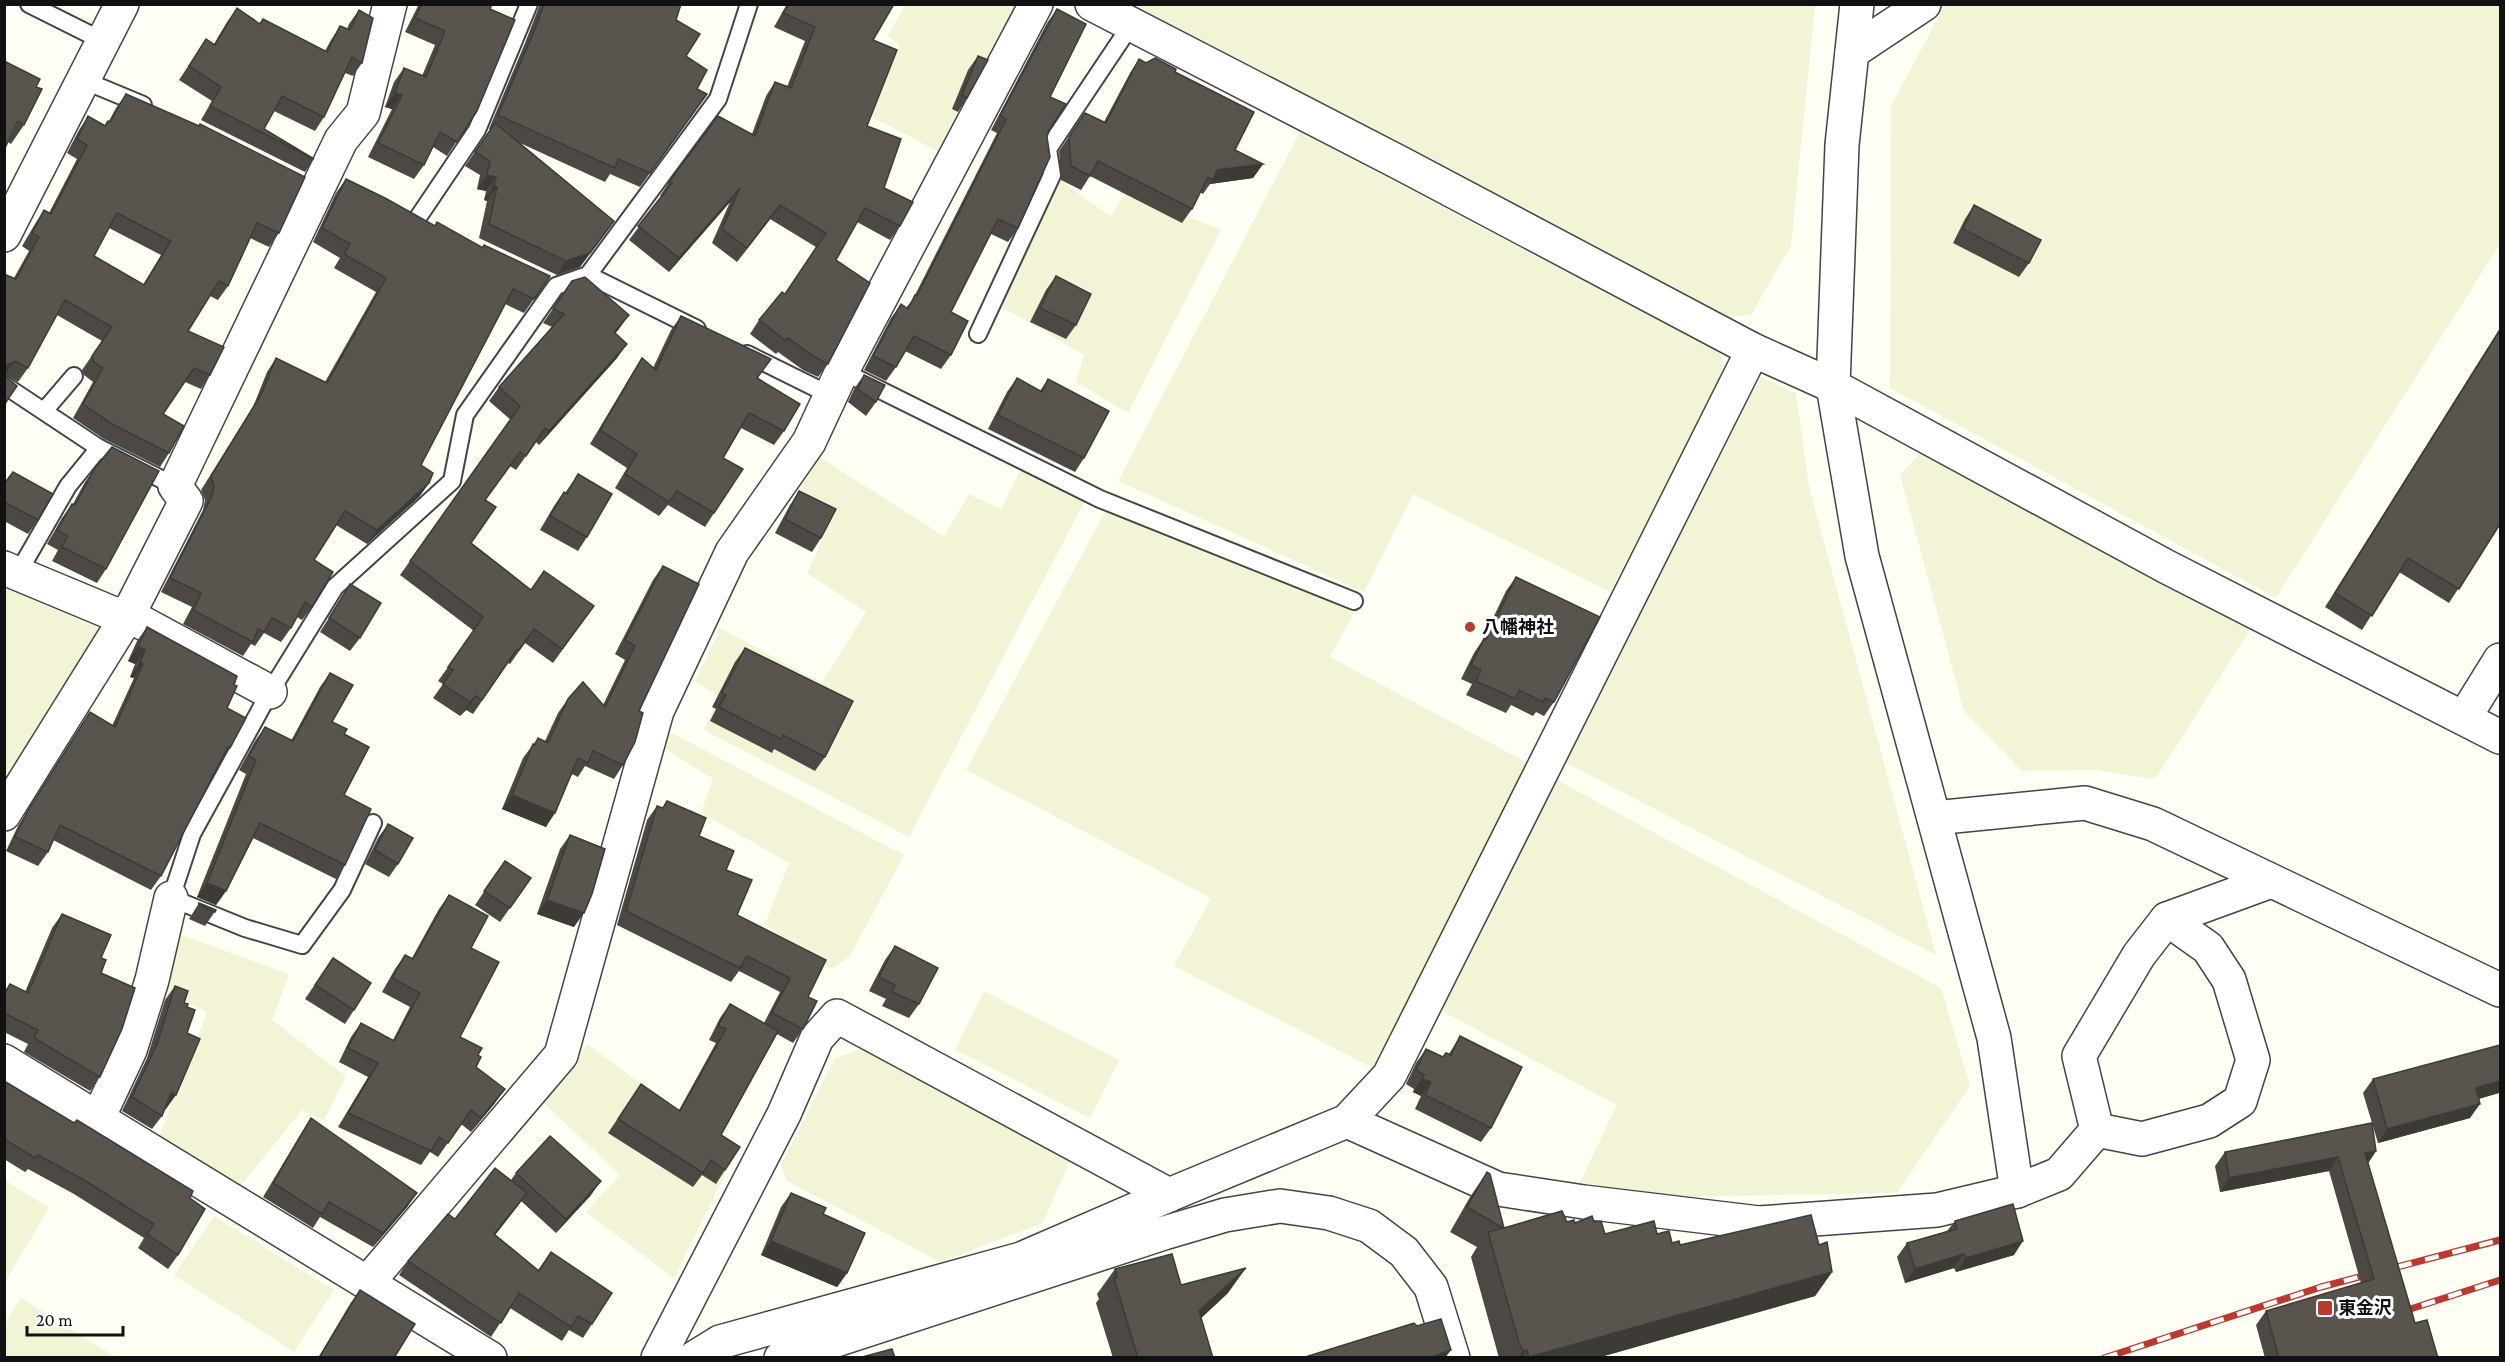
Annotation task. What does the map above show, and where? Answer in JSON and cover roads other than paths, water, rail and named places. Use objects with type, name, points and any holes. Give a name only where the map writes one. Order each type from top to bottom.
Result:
[{"type":"street","points":[[4,235],[122,4]]},
{"type":"street","points":[[4,814],[128,615],[186,501],[175,486],[319,182],[341,140],[363,113],[390,4]]},
{"type":"street","points":[[368,1282],[561,1055],[657,711],[732,552],[809,442],[836,383],[1036,4]]},
{"type":"street","points":[[1092,4],[1402,164],[1753,350],[1833,386],[2167,567],[2500,737]]},
{"type":"street","points":[[1857,4],[1842,145],[1833,386],[1862,556],[1994,1038],[2018,1191]]},
{"type":"street","points":[[1852,52],[1924,4]]},
{"type":"street","points":[[694,1358],[720,1342],[1021,1259],[1347,1121],[1389,1076],[1753,350]]},
{"type":"street","points":[[11,571],[112,613],[128,615],[270,692]]},
{"type":"street","points":[[2464,718],[2500,660]]},
{"type":"street","points":[[1934,818],[2085,803],[2153,824],[2500,990]]},
{"type":"street","points":[[2097,1130],[2079,1056],[2139,955],[2167,919],[2271,881]]},
{"type":"street","points":[[98,1118],[130,1050],[152,980],[171,898]]},
{"type":"street","points":[[2097,1130],[2142,1139],[2209,1121],[2240,1101],[2253,1060],[2229,980],[2208,948],[2167,919]]},
{"type":"street","points":[[658,1358],[784,1114],[817,1038],[837,1016],[1169,1195]]},
{"type":"street","points":[[4,1061],[490,1358]]},
{"type":"street","points":[[1347,1121],[1498,1189],[1759,1223],[1937,1210],[2018,1191],[2059,1174],[2097,1130]]},
{"type":"street","points":[[781,1358],[1164,1233],[1225,1215],[1280,1206],[1329,1213],[1369,1226],[1404,1252],[1431,1287],[1453,1358]]},
{"type":"lane","points":[[29,4],[103,41]]},
{"type":"lane","points":[[417,219],[477,130],[529,4]]},
{"type":"lane","points":[[588,275],[718,99],[749,4]]},
{"type":"lane","points":[[978,334],[1052,175],[1048,149],[1131,25]]},
{"type":"lane","points":[[83,80],[156,111]]},
{"type":"lane","points":[[374,823],[342,890],[302,945],[245,928],[171,898],[192,834],[270,692],[334,587],[452,481],[465,415],[550,284],[588,275],[714,338]]},
{"type":"lane","points":[[735,348],[836,383],[1100,499],[1354,601]]},
{"type":"lane","points":[[44,411],[74,376]]},
{"type":"lane","points":[[4,385],[99,448],[175,486]]},
{"type":"lane","points":[[11,571],[68,486],[99,448]]},
{"type":"railway","points":[[2104,1358],[2321,1287],[2500,1240]]},
{"type":"railway","points":[[2395,1314],[2500,1280]]},
{"type":"place","name":"八幡神社","points":[[1470,627]]},
{"type":"place","name":"東金沢","points":[[2325,1308]]}]
